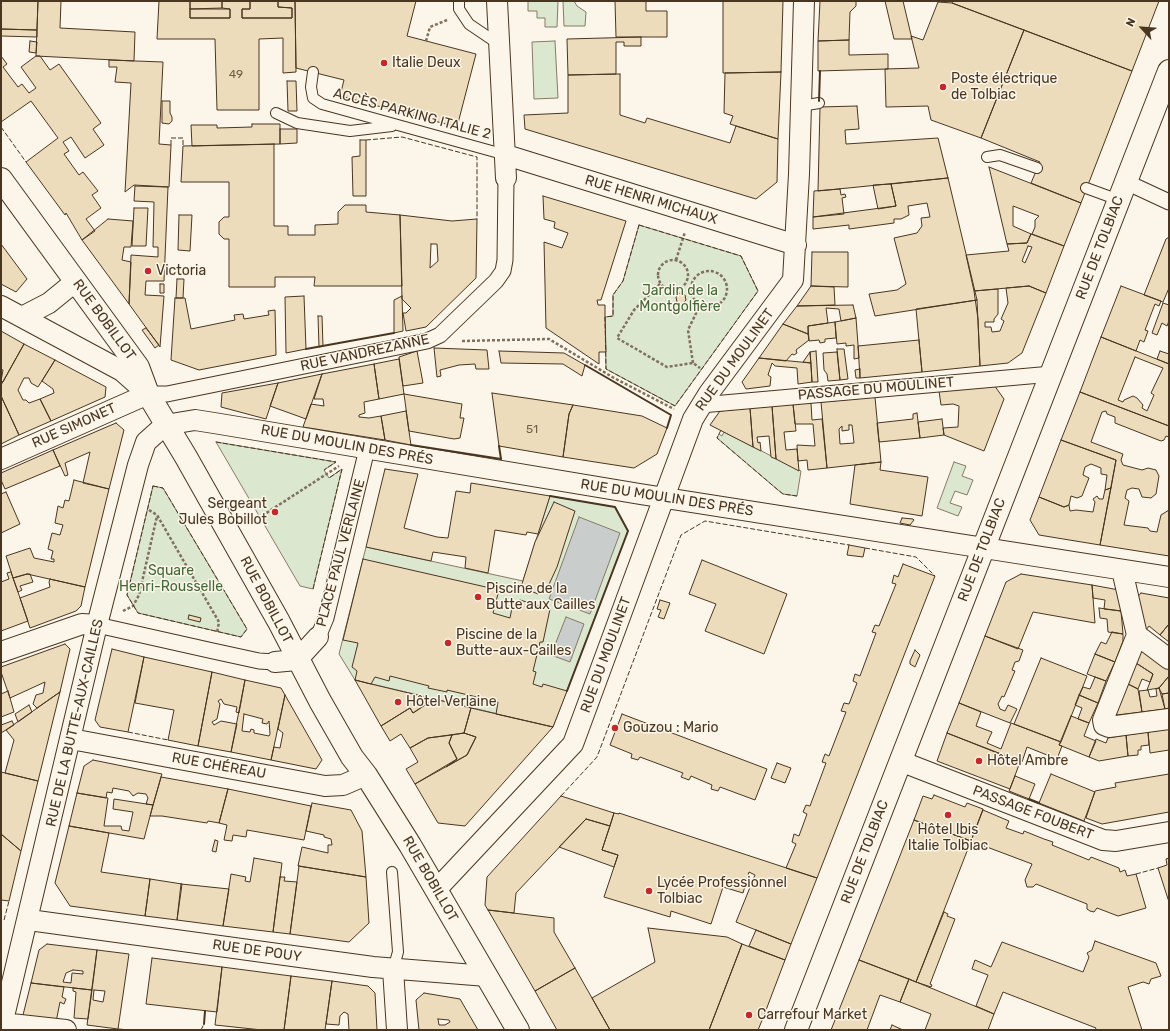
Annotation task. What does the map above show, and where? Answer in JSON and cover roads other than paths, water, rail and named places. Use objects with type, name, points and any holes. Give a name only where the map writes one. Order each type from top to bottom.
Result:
[{"type":"main road","name":"RUE DE TOLBIAC","points":[[796,1030],[1169,70]]},
{"type":"main road","name":"RUE BOBILLOT","points":[[1,180],[138,367],[148,394],[165,425],[186,457],[276,615],[297,660],[352,757],[366,775],[436,890],[518,1030]]},
{"type":"street","name":"RUE VANDREZANNE","points":[[148,394],[168,394],[427,341],[440,335],[496,281],[503,271],[505,260],[506,178],[497,1]]},
{"type":"street","name":"RUE DU MOULINET","points":[[436,890],[573,744],[693,419],[701,405],[793,280],[810,105],[804,1]]},
{"type":"street","name":"RUE HENRI MICHAUX","points":[[506,155],[796,245]]},
{"type":"street","points":[[1123,191],[1169,202]]},
{"type":"street","points":[[22,317],[49,303],[76,282]]},
{"type":"street","points":[[1,306],[122,371],[148,394]]},
{"type":"street","name":"PASSAGE DU MOULINET","points":[[701,405],[1052,374]]},
{"type":"street","name":"RUE SIMONET","points":[[1,459],[148,394]]},
{"type":"street","name":"RUE DU MOULIN DES PRÉS","points":[[165,425],[195,420],[664,497],[1169,577]]},
{"type":"street","name":"RUE DE LA BUTTE-AUX-CAILLES","points":[[3,1014],[28,920],[97,625],[129,500],[146,442],[165,425]]},
{"type":"street","name":"PLACE PAUL VERLAINE","points":[[297,660],[318,637],[326,618],[367,449]]},
{"type":"street","points":[[1122,570],[1137,635],[1103,720],[1104,725],[1109,727],[1169,719]]},
{"type":"street","points":[[1,652],[82,624],[97,625],[259,661],[275,662],[297,660]]},
{"type":"street","points":[[1137,635],[1169,659]]},
{"type":"street","name":"RUE CHÉREAU","points":[[71,739],[325,786],[343,784],[366,775]]},
{"type":"street","name":"PASSAGE FOUBERT","points":[[900,761],[1103,840],[1116,841],[1169,832]]},
{"type":"street","name":"RUE DE POUY","points":[[28,920],[394,970],[486,976]]},
{"type":"street","points":[[394,970],[397,1030]]},
{"type":"street","points":[[3,1014],[66,1030]]},
{"type":"lane","points":[[459,1],[459,9],[474,28],[500,45]]},
{"type":"lane","name":"ACCÈS PARKING ITALIE 2","points":[[313,72],[311,87],[313,98],[322,104],[506,155]]},
{"type":"lane","points":[[276,113],[297,123],[350,131],[398,125]]},
{"type":"lane","points":[[987,158],[1000,155],[1037,168]]},
{"type":"lane","points":[[1086,188],[1123,191]]},
{"type":"lane","points":[[392,872],[398,952],[394,970]]},
{"type":"place","name":"Italie Deux","points":[[384,63]]},
{"type":"place","name":"Poste électrique de Tolbiac","points":[[943,87]]},
{"type":"place","name":"Victoria","points":[[148,271]]},
{"type":"place","name":"Sergeant Jules Bobillot","points":[[275,512]]},
{"type":"place","name":"Piscine de la Butte aux Cailles","points":[[478,597]]},
{"type":"place","name":"Piscine de la Butte-aux-Cailles","points":[[448,643]]},
{"type":"place","name":"Hôtel Verlaine","points":[[398,702]]},
{"type":"place","name":"Gouzou : Mario","points":[[615,728]]},
{"type":"place","name":"Hôtel Ambre","points":[[979,761]]},
{"type":"place","name":"Hôtel Ibis Italie Tolbiac","points":[[948,815]]},
{"type":"place","name":"Lycée Professionnel Tolbiac","points":[[649,891]]},
{"type":"place","name":"Carrefour Market","points":[[749,1015]]},
{"type":"park label","name":"Jardin de la Montgolfière","points":[[680,300]]},
{"type":"park label","name":"Square Henri-Rousselle","points":[[171,580]]}]
